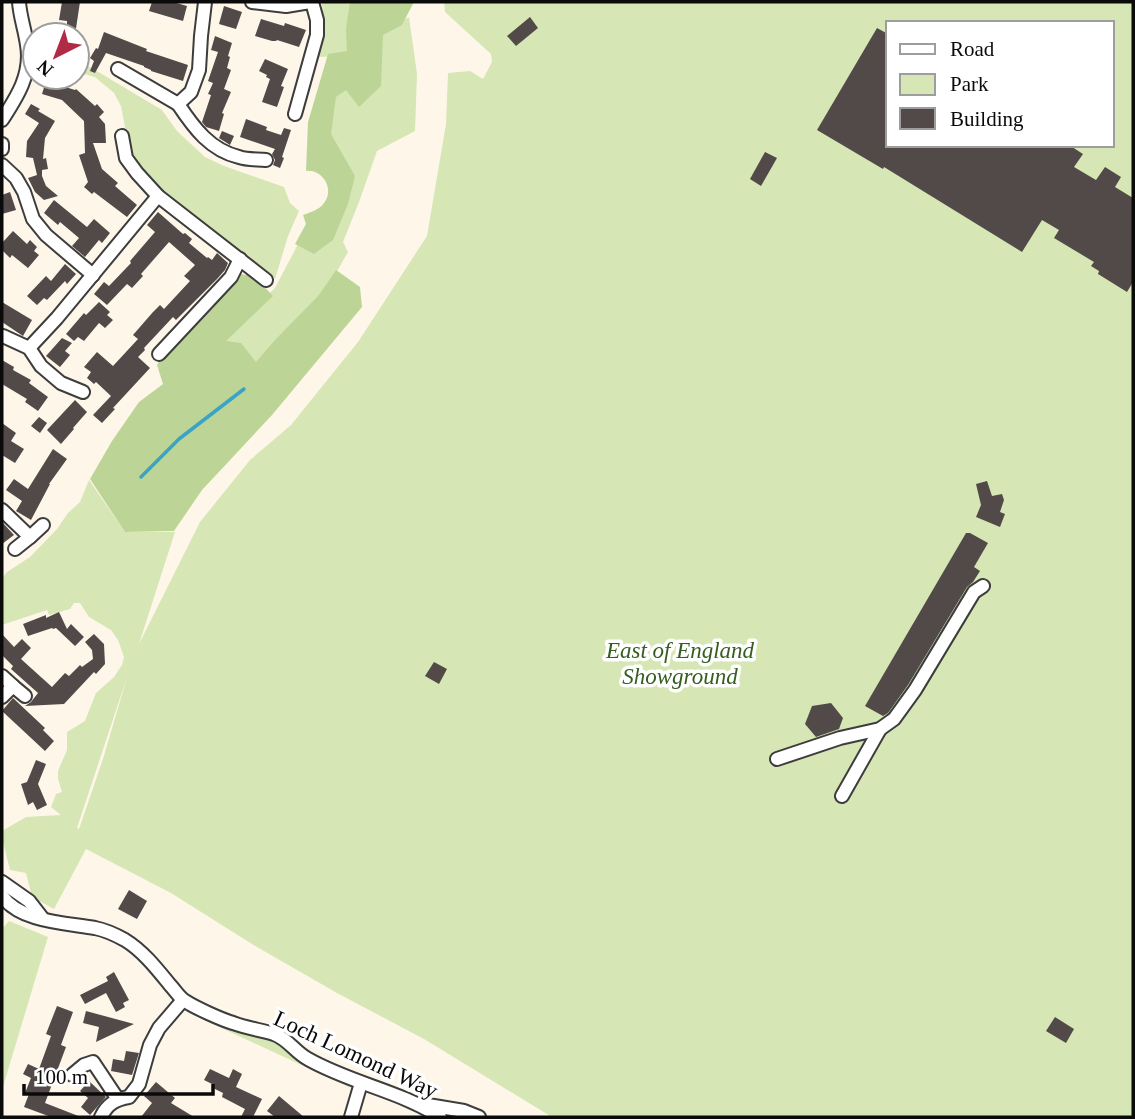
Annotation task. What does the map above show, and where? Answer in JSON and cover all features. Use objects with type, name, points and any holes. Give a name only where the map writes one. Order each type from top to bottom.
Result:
[{"type":"street","points":[[2,120],[20,91],[26,75],[27,46],[19,2]]},
{"type":"street","points":[[178,104],[191,92],[200,70],[205,2]]},
{"type":"street","points":[[252,2],[286,6],[311,2],[317,20],[317,35],[295,114]]},
{"type":"street","points":[[118,69],[178,104],[191,124],[211,145],[239,158],[266,160]]},
{"type":"street","points":[[121,136],[118,155],[126,158],[158,196],[266,280]]},
{"type":"street","points":[[2,164],[16,178],[33,219],[46,235],[93,275]]},
{"type":"street","points":[[29,348],[158,196]]},
{"type":"street","points":[[159,354],[231,277],[240,260]]},
{"type":"street","points":[[3,336],[29,348],[41,366],[61,383],[83,392]]},
{"type":"street","points":[[2,510],[30,537]]},
{"type":"street","points":[[15,549],[43,525]]},
{"type":"street","points":[[777,759],[840,738],[880,729],[894,719],[915,690],[974,592],[983,586]]},
{"type":"street","points":[[2,676],[25,696]]},
{"type":"street","points":[[2,697],[13,686]]},
{"type":"street","points":[[842,796],[880,729]]},
{"type":"street","points":[[2,882],[29,901],[43,919]]},
{"type":"street","name":"Loch Lomond Way","points":[[2,895],[12,906],[43,919],[98,929],[125,940],[151,962],[183,1000],[230,1023],[277,1035],[309,1060],[419,1104],[440,1117]]},
{"type":"street","points":[[101,1117],[104,1110],[117,1098],[129,1097],[139,1084],[150,1045],[159,1028],[183,1000]]},
{"type":"street","points":[[72,1075],[84,1065],[93,1062],[117,1098]]},
{"type":"street","points":[[351,1117],[361,1083]]},
{"type":"street","points":[[419,1104],[464,1111],[479,1117]]},
{"type":"green space","points":[[322,2],[356,2],[350,56],[318,57],[323,25]]},
{"type":"green space","points":[[350,2],[414,2],[402,25],[383,35],[381,86],[359,107],[346,90],[336,97],[331,134],[355,176],[348,204],[333,240],[314,254],[295,244],[306,224],[303,215],[322,205],[328,192],[326,181],[318,173],[306,171],[308,122],[328,54],[347,51],[346,29]]},
{"type":"green space","name":"East of England Showground","points":[[444,2],[1133,2],[1133,1117],[552,1117],[424,1039],[252,944],[171,893],[86,849],[54,909],[32,897],[26,873],[10,870],[2,831],[26,817],[61,815],[51,807],[56,794],[62,792],[58,771],[67,750],[67,732],[85,721],[96,693],[114,677],[124,657],[111,630],[89,617],[80,603],[74,603],[70,609],[49,615],[47,610],[2,625],[2,578],[30,557],[57,529],[80,502],[89,480],[125,532],[175,532],[139,644],[200,522],[250,460],[291,425],[358,342],[427,236],[446,124],[448,73],[470,71],[483,79],[492,62],[491,54],[445,12]],"holes":[[[127,677],[79,829],[77,828]]]},
{"type":"green space","points":[[409,17],[417,74],[415,131],[377,151],[343,242],[348,252],[336,273],[319,298],[254,365],[220,341],[275,288],[298,244],[332,238],[329,134],[333,95],[380,33]]},
{"type":"green space","points":[[91,68],[162,110],[177,131],[205,157],[284,187],[290,203],[299,211],[275,279],[145,176],[131,159],[121,106],[114,93],[91,76]]},
{"type":"green space","points":[[336,270],[360,287],[362,307],[272,415],[202,490],[174,531],[125,532],[90,479],[139,402],[163,384],[157,365],[161,357],[213,308],[233,273],[254,276],[273,296],[226,341],[241,343],[256,362],[319,295]]},
{"type":"green space","points":[[9,921],[48,937],[2,1090],[2,929]]},
{"type":"green space","points":[[190,1010],[246,1034],[277,1042],[308,1065],[347,1083],[351,1088],[187,1012]]},
{"type":"building","points":[[62,2],[80,2],[77,21],[59,20]]},
{"type":"building","points":[[152,2],[173,2],[187,6],[183,21],[149,11]]},
{"type":"building","points":[[224,6],[242,12],[236,29],[219,24]]},
{"type":"building","points":[[530,17],[538,28],[516,46],[507,36]]},
{"type":"building","points":[[261,19],[306,30],[299,47],[255,36]]},
{"type":"building","points":[[877,28],[886,33],[886,147],[1072,147],[1083,154],[1074,167],[1096,180],[1105,167],[1121,177],[1115,187],[1133,198],[1133,282],[1127,292],[1098,274],[1099,271],[1091,266],[1094,262],[1054,238],[1059,230],[1042,220],[1022,252],[884,167],[883,169],[817,130]]},
{"type":"building","points":[[104,32],[147,49],[146,51],[188,65],[183,81],[106,53],[95,73],[91,71],[94,61],[91,56],[96,48],[98,49]]},
{"type":"building","points":[[215,36],[232,43],[227,68],[231,70],[224,89],[231,92],[222,113],[224,114],[219,131],[206,127],[202,122],[213,83],[208,81],[218,52],[211,50]]},
{"type":"building","points":[[265,59],[288,69],[277,107],[262,102],[270,79],[259,71]]},
{"type":"building","points":[[43,91],[78,91],[104,112],[99,117],[105,124],[106,143],[93,143],[102,169],[118,183],[115,186],[137,205],[127,217],[84,187],[88,182],[79,155],[85,153],[84,121],[62,100],[42,94]]},
{"type":"building","points":[[31,104],[55,121],[45,138],[43,159],[46,158],[48,169],[42,170],[42,176],[46,186],[58,196],[44,200],[35,192],[28,178],[37,175],[33,158],[26,157],[27,141],[39,123],[25,114]]},
{"type":"building","points":[[246,119],[281,135],[284,128],[291,130],[280,168],[273,165],[275,160],[272,154],[275,149],[240,137]]},
{"type":"building","points":[[222,131],[234,136],[230,145],[219,138]]},
{"type":"building","points":[[765,152],[777,158],[761,186],[750,179]]},
{"type":"building","points":[[10,192],[16,210],[2,214],[2,195]]},
{"type":"building","points":[[54,200],[87,227],[94,219],[110,233],[102,243],[99,240],[85,257],[72,246],[79,238],[44,213]]},
{"type":"building","points":[[158,212],[192,239],[189,243],[207,258],[212,260],[217,253],[228,263],[217,279],[176,320],[173,317],[144,348],[138,357],[150,368],[102,423],[93,415],[111,396],[96,382],[94,384],[87,378],[91,372],[84,367],[97,352],[113,366],[138,339],[133,335],[153,312],[160,305],[164,309],[190,281],[184,276],[195,265],[169,242],[132,288],[127,284],[107,305],[94,294],[104,282],[109,286],[131,263],[155,232],[147,225]]},
{"type":"building","points":[[13,231],[27,244],[30,240],[37,247],[34,251],[39,255],[28,268],[2,250],[2,243]]},
{"type":"building","points":[[65,264],[76,274],[67,284],[65,281],[47,300],[44,298],[37,305],[27,296],[46,276],[51,281]]},
{"type":"building","points":[[2,302],[32,320],[23,336],[2,322]]},
{"type":"building","points":[[99,302],[110,312],[107,315],[113,320],[105,328],[99,323],[84,341],[78,337],[74,341],[66,334],[84,313],[86,315]]},
{"type":"building","points":[[62,338],[72,343],[65,351],[70,355],[60,367],[46,356]]},
{"type":"building","points":[[2,360],[31,380],[29,383],[48,397],[38,411],[25,402],[27,399],[2,384]]},
{"type":"building","points":[[75,400],[87,412],[61,444],[47,430]]},
{"type":"building","points":[[39,417],[47,423],[40,433],[31,426]]},
{"type":"building","points":[[2,423],[16,433],[11,441],[24,449],[15,463],[2,455]]},
{"type":"building","points":[[53,449],[67,459],[49,484],[31,520],[16,511],[22,501],[6,490],[14,479],[28,489]]},
{"type":"building","points":[[987,481],[992,496],[1002,494],[1004,500],[1000,512],[1005,514],[1000,527],[976,517],[981,505],[976,484]]},
{"type":"building","points":[[2,522],[14,535],[2,544]]},
{"type":"building","points":[[966,533],[988,543],[974,567],[980,571],[967,587],[908,685],[883,716],[865,706]]},
{"type":"building","points":[[59,612],[67,629],[71,624],[84,637],[75,646],[56,628],[28,636],[23,624]]},
{"type":"building","points":[[2,634],[14,647],[22,639],[31,648],[21,659],[52,687],[65,673],[69,676],[80,665],[82,667],[93,659],[92,650],[85,642],[94,634],[104,644],[105,664],[64,704],[25,706],[38,693],[11,669],[13,666],[2,655]]},
{"type":"building","points":[[434,662],[447,669],[439,684],[425,676]]},
{"type":"building","points":[[13,698],[45,728],[43,730],[54,741],[45,751],[2,711]]},
{"type":"building","points":[[831,703],[843,718],[839,729],[816,737],[805,724],[812,706]]},
{"type":"building","points":[[36,760],[46,764],[38,784],[47,805],[37,810],[33,802],[28,805],[21,784],[27,782]]},
{"type":"building","points":[[129,890],[147,901],[137,919],[118,909]]},
{"type":"building","points":[[114,972],[129,1000],[123,1003],[125,1007],[116,1012],[106,993],[85,1004],[80,995],[108,981],[106,977]]},
{"type":"building","points":[[57,1006],[73,1012],[61,1045],[66,1047],[45,1103],[81,1117],[51,1117],[24,1107],[29,1094],[25,1093],[31,1078],[23,1074],[28,1064],[39,1069],[51,1036],[46,1034]]},
{"type":"building","points":[[86,1011],[134,1024],[96,1042],[99,1027],[83,1023]]},
{"type":"building","points":[[1055,1017],[1074,1029],[1066,1043],[1046,1031]]},
{"type":"building","points":[[126,1051],[139,1053],[132,1075],[111,1071],[113,1059],[124,1061]]},
{"type":"building","points":[[210,1069],[229,1078],[233,1069],[242,1074],[236,1087],[262,1099],[253,1117],[241,1117],[245,1109],[222,1097],[223,1093],[204,1080]]},
{"type":"building","points":[[89,1081],[106,1097],[90,1115],[81,1107],[88,1098],[80,1091]]},
{"type":"building","points":[[156,1082],[175,1098],[171,1103],[194,1117],[141,1117],[152,1103],[144,1096]]},
{"type":"building","points":[[279,1096],[304,1117],[275,1117],[267,1111]]},
{"type":"waterway","points":[[141,477],[179,439],[244,389]]}]
